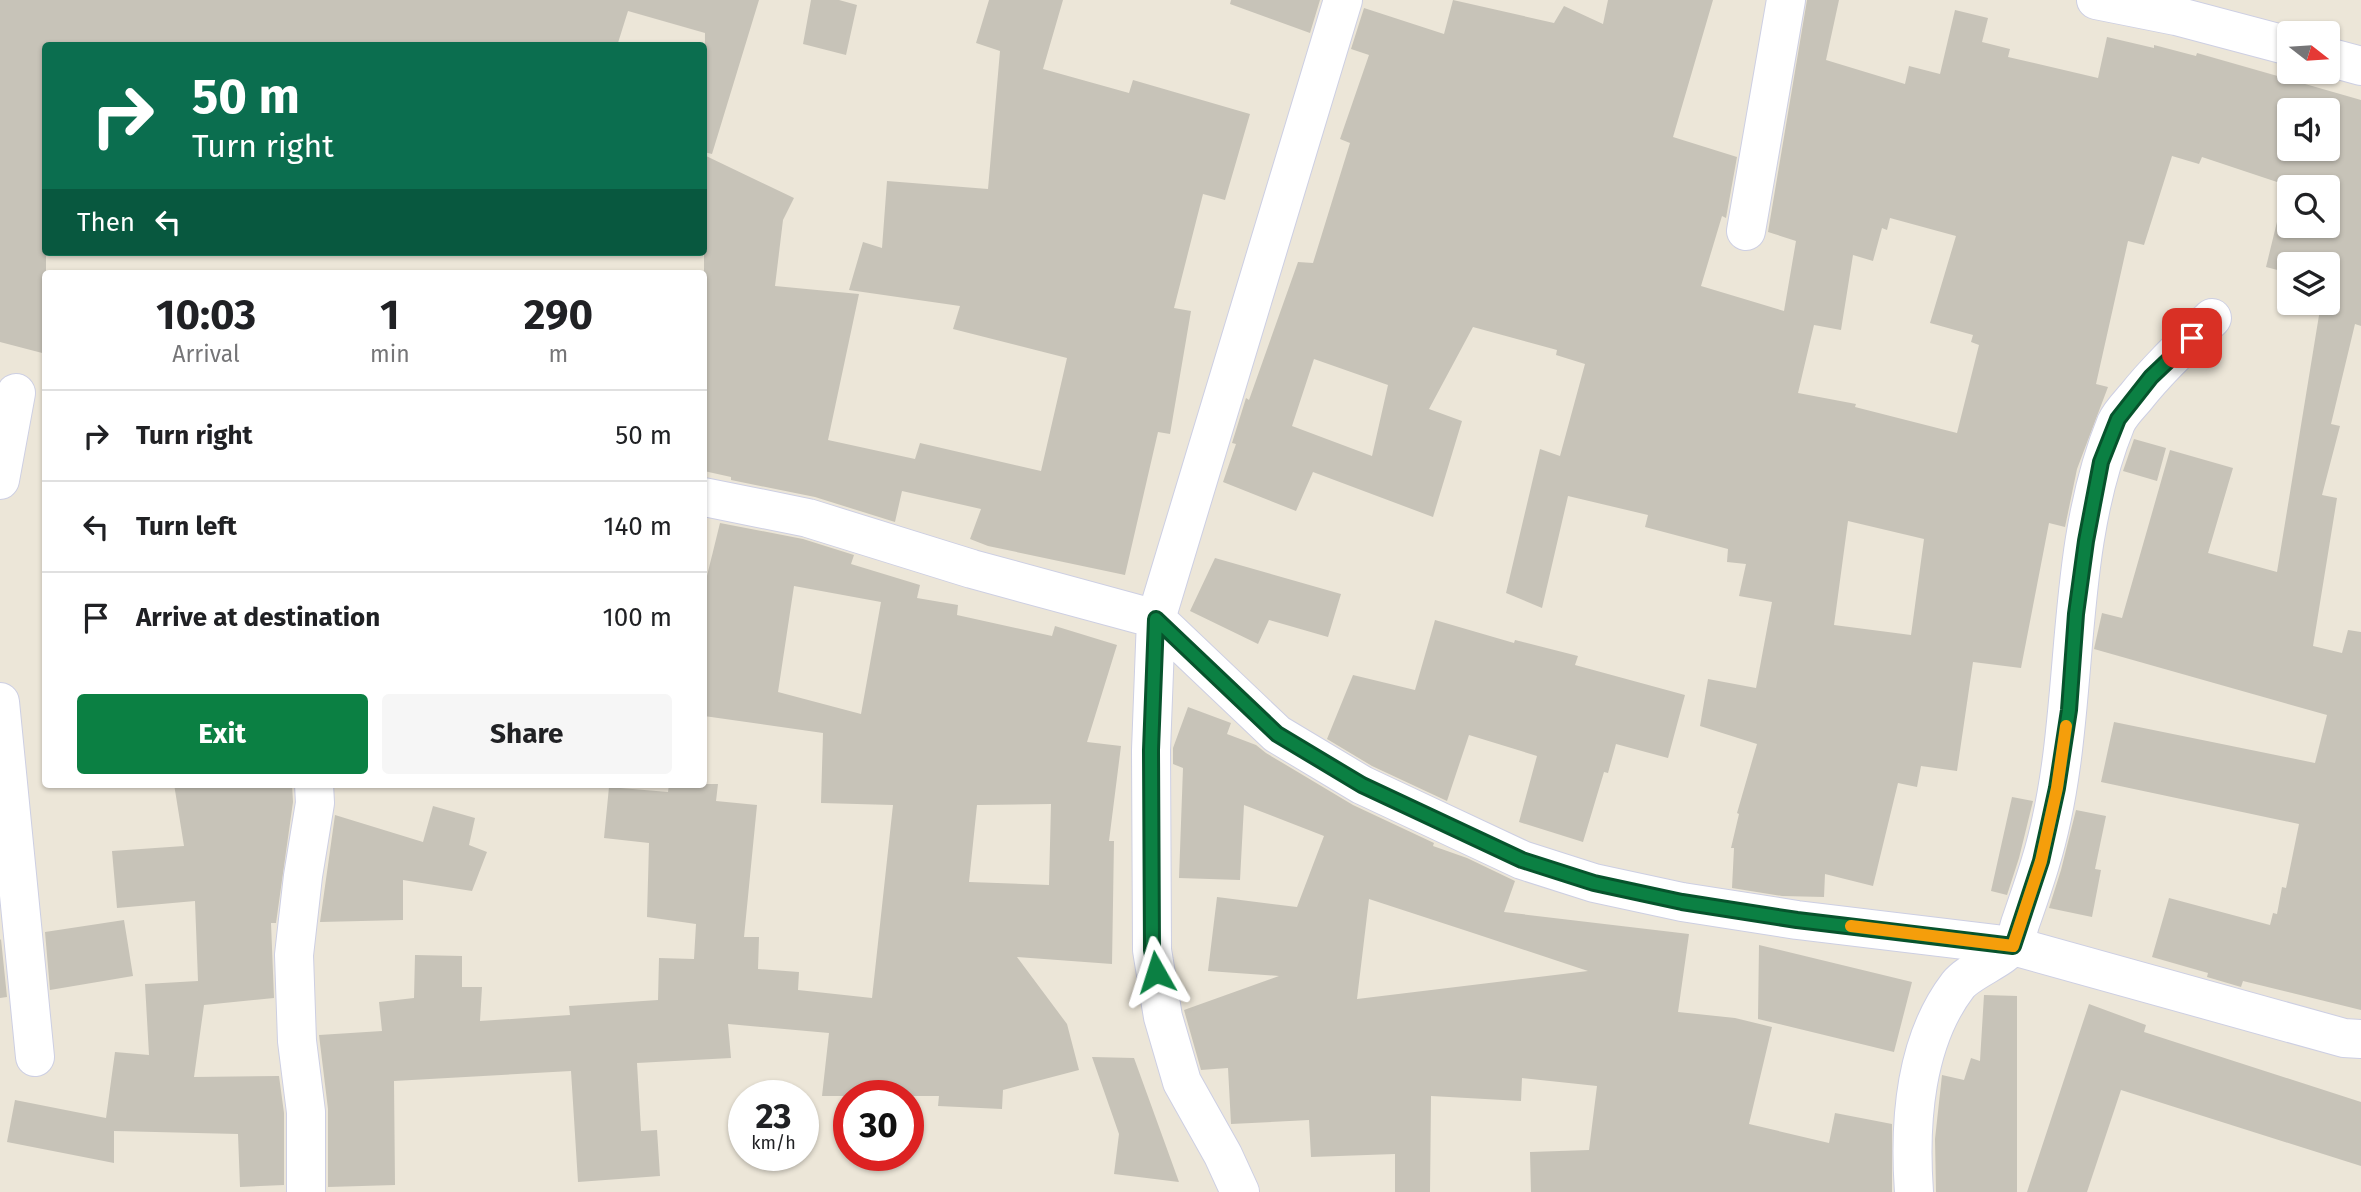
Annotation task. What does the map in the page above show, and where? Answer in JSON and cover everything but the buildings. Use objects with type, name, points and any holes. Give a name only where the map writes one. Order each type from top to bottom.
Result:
[{"type":"street","points":[[1240,1192],[1223,1155],[1182,1082],[1163,1017],[1152,950],[1151,750],[1156,619],[1343,0]]},
{"type":"street","points":[[1746,231],[1786,0]]},
{"type":"street","points":[[2096,0],[2176,16],[2277,43]]},
{"type":"street","points":[[2340,60],[2361,66]]},
{"type":"street","points":[[1914,1192],[1912,1167],[1917,1083],[1936,1022],[1959,983],[2013,946],[2041,861],[2057,788],[2069,710],[2078,601],[2101,462],[2118,419],[2151,377],[2212,318]]},
{"type":"street","points":[[0,480],[20,394]]},
{"type":"street","points":[[707,498],[808,517],[972,569],[1156,619],[1277,734],[1362,785],[1522,860],[1594,883],[1682,902],[1797,920],[2013,946],[2344,1038],[2361,1039]]},
{"type":"street","points":[[0,702],[35,1057]]},
{"type":"street","points":[[306,1192],[306,1112],[297,1041],[294,955],[315,803],[314,788]]},
{"type":"slow traffic","points":[[1851,926],[2013,946],[2041,861],[2057,788],[2066,726]]},
{"type":"route","points":[[1156,972],[1152,950],[1151,775],[1156,619],[1277,734],[1362,785],[1522,860],[1594,883],[1682,902],[1797,920],[2013,946],[2041,861],[2057,788],[2069,710],[2076,614],[2101,462],[2118,419],[2151,377],[2192,338]]}]
